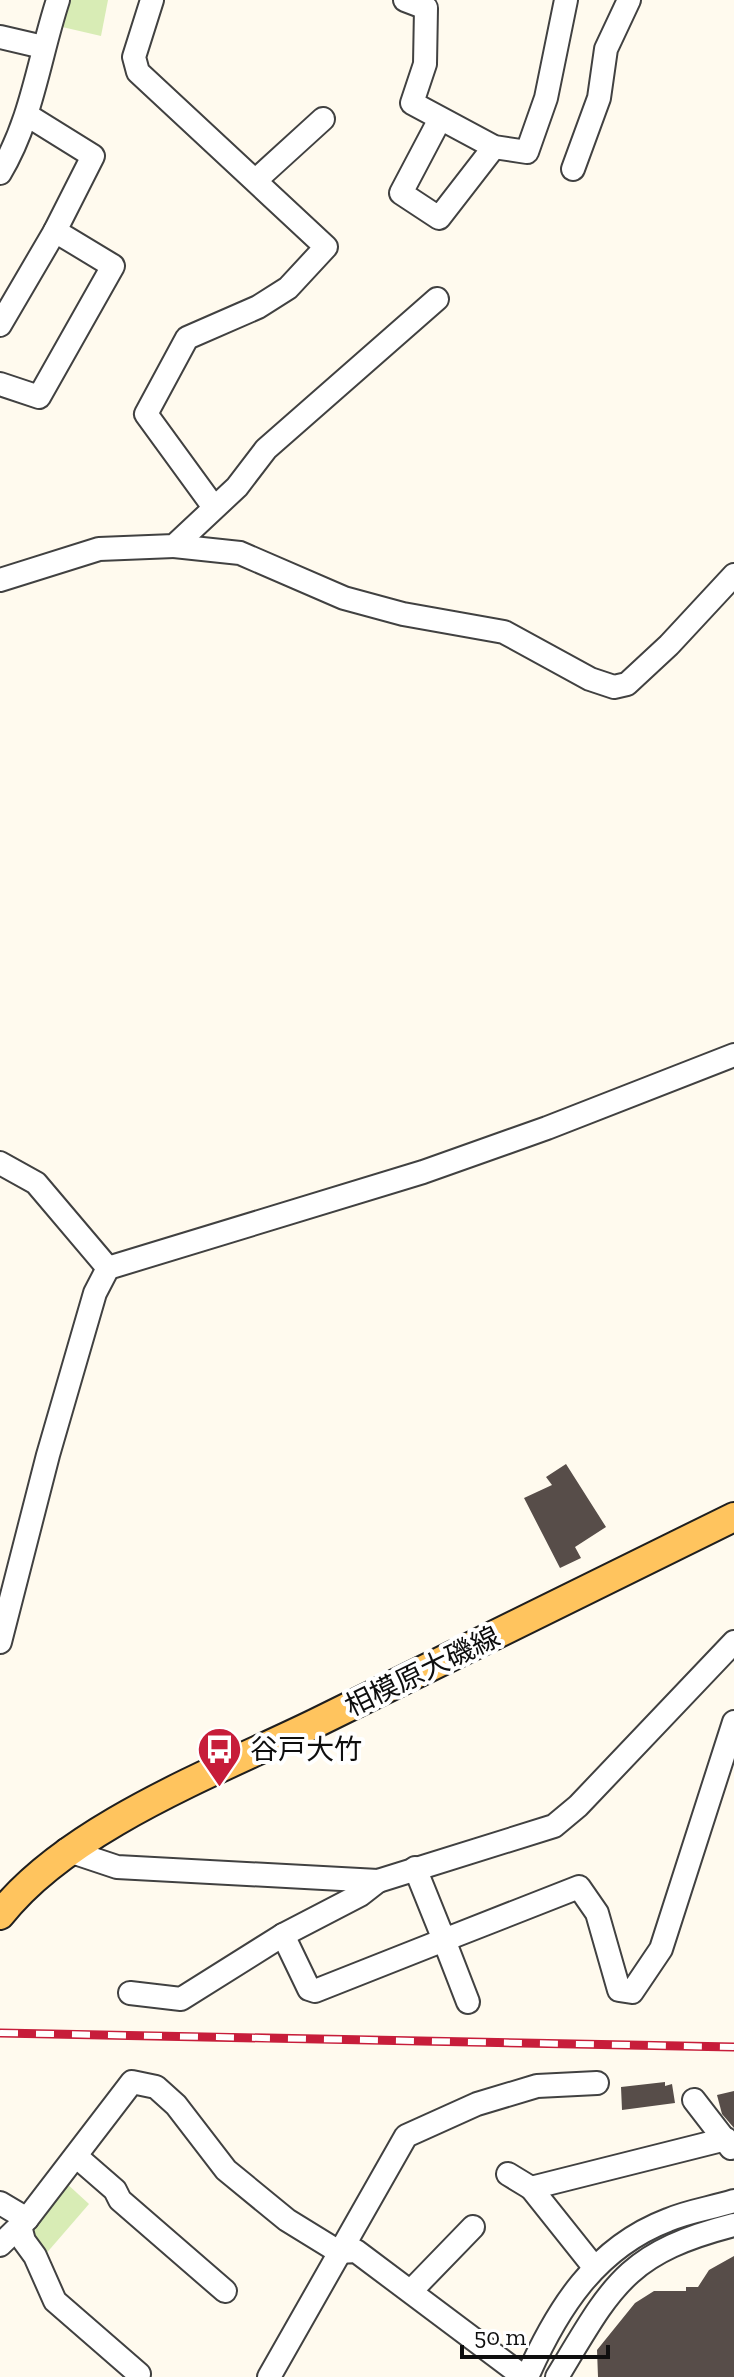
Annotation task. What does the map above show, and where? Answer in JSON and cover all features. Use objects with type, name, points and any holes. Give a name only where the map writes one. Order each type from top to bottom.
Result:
[{"type":"main road","name":"相模原大磯線","points":[[0,1915],[43,1868],[66,1850],[169,1795],[734,1517]]},
{"type":"street","points":[[0,173],[27,115],[58,0]]},
{"type":"street","points":[[152,0],[134,57],[138,72],[326,247],[288,288],[258,307],[187,338],[146,414],[213,506]]},
{"type":"street","points":[[405,0],[426,8],[425,64],[412,103],[494,147],[527,152],[546,98],[566,0]]},
{"type":"street","points":[[573,169],[599,98],[606,49],[629,0]]},
{"type":"street","points":[[0,37],[43,47]]},
{"type":"street","points":[[0,325],[55,231],[93,156],[27,115]]},
{"type":"street","points":[[256,180],[323,119]]},
{"type":"street","points":[[440,119],[401,193],[439,218],[494,147]]},
{"type":"street","points":[[0,384],[39,397],[113,266],[55,231]]},
{"type":"street","points":[[174,546],[213,506],[237,487],[266,449],[437,299]]},
{"type":"street","points":[[0,580],[99,549],[174,546],[240,553],[344,598],[403,614],[504,632],[590,679],[614,687],[627,684],[669,645],[734,575]]},
{"type":"street","points":[[0,1642],[48,1455],[95,1293],[108,1268],[423,1172],[734,1055]]},
{"type":"street","points":[[0,1163],[36,1183],[108,1268]]},
{"type":"street","points":[[130,1993],[181,1999],[283,1935],[360,1895],[378,1881],[554,1826],[578,1806],[733,1644]]},
{"type":"street","points":[[283,1935],[309,1989],[315,1991],[579,1887],[597,1913],[619,1990],[632,1992],[661,1949],[734,1722]]},
{"type":"street","points":[[66,1850],[117,1867],[378,1881]]},
{"type":"street","points":[[415,1868],[468,2002]]},
{"type":"street","points":[[0,2245],[24,2223],[77,2157],[112,2104],[132,2082],[156,2087],[176,2105],[226,2170],[287,2220],[339,2252],[356,2251],[525,2377],[560,2310],[594,2267],[645,2230],[669,2219],[734,2201]]},
{"type":"street","points":[[269,2377],[406,2136],[477,2104],[537,2086],[597,2083]]},
{"type":"street","points":[[531,2188],[730,2146],[694,2100]]},
{"type":"street","points":[[77,2157],[115,2190],[120,2200],[225,2291]]},
{"type":"street","points":[[508,2174],[531,2188],[594,2267]]},
{"type":"street","points":[[0,2203],[24,2223]]},
{"type":"street","points":[[24,2223],[24,2241],[35,2256],[55,2301],[139,2374]]},
{"type":"street","points":[[557,2377],[602,2302],[629,2270],[683,2238],[734,2225]]},
{"type":"street","points":[[411,2291],[473,2227]]},
{"type":"green space","points":[[66,0],[108,0],[101,36],[58,26]]},
{"type":"green space","points":[[65,2182],[89,2204],[44,2256],[31,2242],[32,2225]]},
{"type":"building","points":[[566,1464],[606,1527],[575,1547],[581,1558],[560,1568],[524,1498],[552,1485],[546,1477]]},
{"type":"building","points":[[665,2082],[665,2086],[672,2084],[675,2103],[622,2110],[621,2087]]},
{"type":"building","points":[[734,2091],[734,2128],[722,2114],[717,2095]]},
{"type":"building","points":[[734,2256],[734,2377],[598,2377],[597,2350],[635,2303],[654,2291],[686,2291],[686,2287],[698,2287],[709,2270]]},
{"type":"railway","points":[[0,2033],[734,2047]]},
{"type":"place","name":"谷戸大竹","points":[[219,1788]]}]
